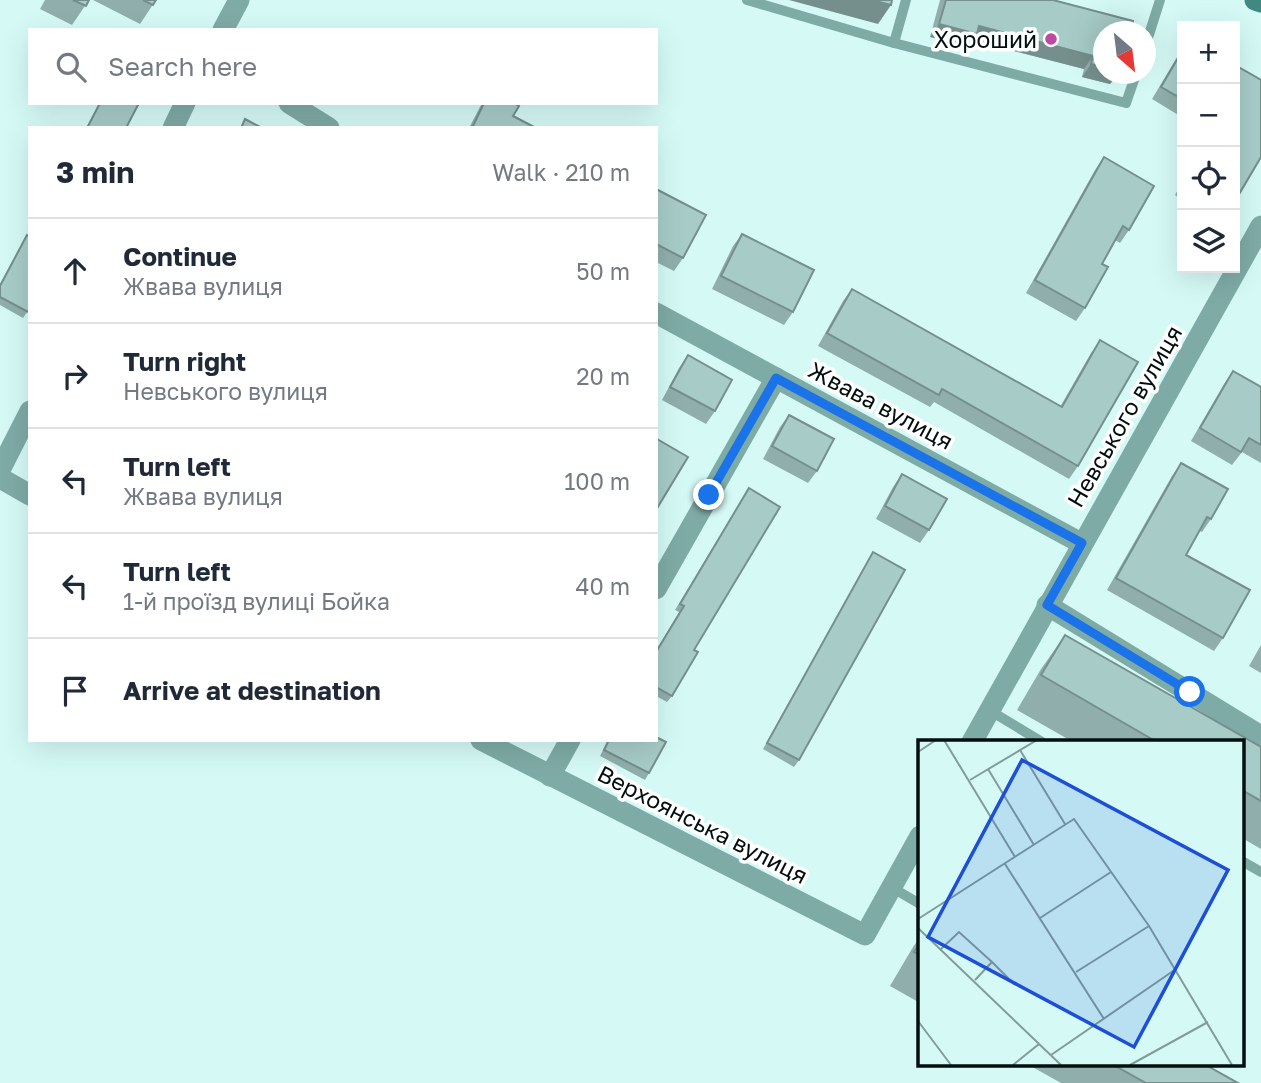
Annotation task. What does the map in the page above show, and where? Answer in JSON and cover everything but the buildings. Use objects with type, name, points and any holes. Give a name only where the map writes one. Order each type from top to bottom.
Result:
[{"type":"street","points":[[224,28],[239,0]]},
{"type":"street","points":[[1255,0],[1261,2]]},
{"type":"street","points":[[174,126],[184,105]]},
{"type":"street","points":[[292,105],[326,126]]},
{"type":"street","name":"Невського вулиця","points":[[973,740],[1261,226]]},
{"type":"street","name":"Жвава вулиця","points":[[658,314],[1082,543]]},
{"type":"street","points":[[658,585],[776,378]]},
{"type":"street","points":[[0,470],[28,415]]},
{"type":"street","points":[[0,478],[28,494]]},
{"type":"street","points":[[1047,605],[1261,736]]},
{"type":"street","name":"Верхоянська вулиця","points":[[485,742],[865,935],[891,887]]},
{"type":"street","points":[[550,776],[569,742]]},
{"type":"street","points":[[891,887],[918,840]]},
{"type":"lane","points":[[747,0],[894,43],[1126,103],[1133,84]]},
{"type":"lane","points":[[894,43],[906,0]]},
{"type":"lane","points":[[1153,21],[1160,0]]},
{"type":"lane","points":[[989,710],[1039,740]]},
{"type":"lane","points":[[1244,862],[1261,872]]},
{"type":"lane","points":[[891,887],[918,903]]},
{"type":"place","name":"Хороший","points":[[1051,39]]},
{"type":"route","points":[[709,495],[776,378],[1082,543],[1047,605],[1190,692]]}]
